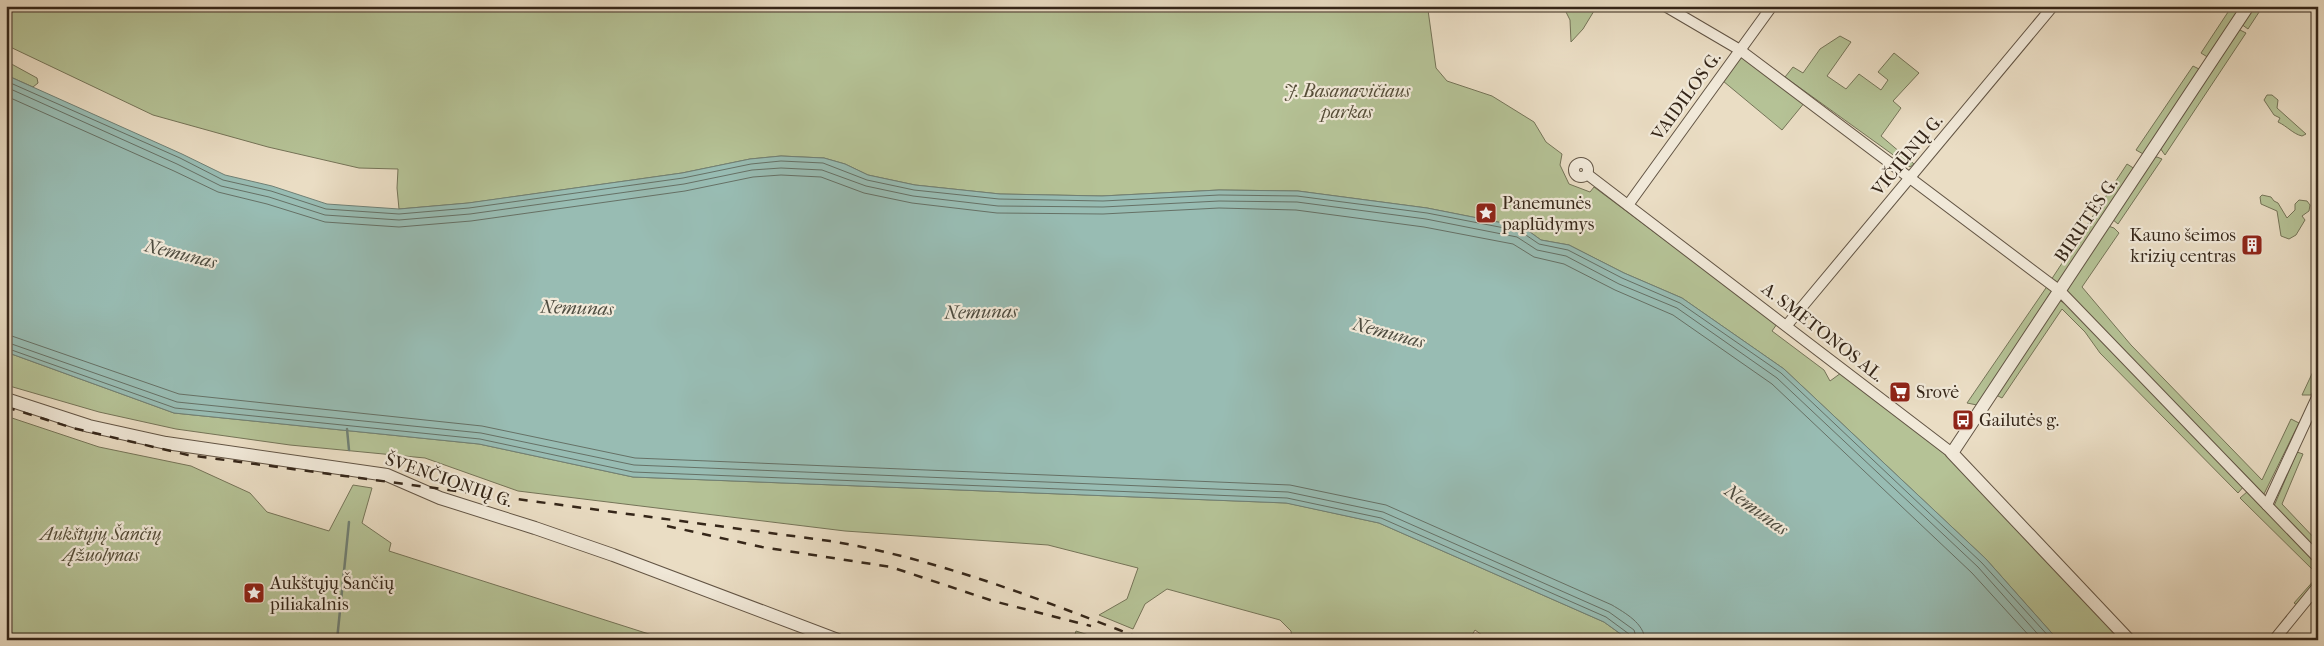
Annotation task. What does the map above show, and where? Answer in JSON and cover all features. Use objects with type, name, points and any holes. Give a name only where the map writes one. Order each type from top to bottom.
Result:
[{"type":"street","points":[[1665,6],[1740,50],[1911,176],[2060,291],[2318,558]]},
{"type":"street","name":"VAIDILOS G.","points":[[1628,205],[1772,6]]},
{"type":"street","name":"VIČIŪNŲ G.","points":[[1786,325],[2053,6]]},
{"type":"street","name":"BIRUTĖS G.","points":[[1952,453],[2248,6]]},
{"type":"street","name":"A. SMETONOS AL.","points":[[1587,174],[1952,453],[2129,640]]},
{"type":"street","points":[[2267,505],[2318,395]]},
{"type":"street","name":"ŠVENČIONIŲ G.","points":[[6,399],[82,423],[166,443],[387,475],[440,498],[613,554],[838,640]]},
{"type":"street","points":[[2274,640],[2318,586]]},
{"type":"green space","name":"J. Basanavičiaus parkas","points":[[6,6],[1430,6],[1428,10],[1436,68],[1447,81],[1492,96],[1534,122],[1546,142],[1562,154],[1560,165],[1569,184],[1590,192],[1594,187],[1777,324],[1772,331],[1824,370],[1830,381],[1841,373],[1951,459],[2122,640],[2058,640],[1986,559],[1784,369],[1682,298],[1624,273],[1569,245],[1541,240],[1523,227],[1427,208],[1298,191],[1219,190],[1102,196],[1000,194],[915,185],[868,175],[845,164],[824,158],[781,156],[750,159],[682,173],[469,203],[399,209],[398,169],[359,168],[268,147],[153,115],[6,45]]},
{"type":"green space","points":[[1563,6],[1597,6],[1583,29],[1571,42],[1570,20]]},
{"type":"green space","points":[[2232,6],[2243,6],[2209,58],[2201,53]]},
{"type":"green space","points":[[2253,6],[2263,6],[2248,29],[2241,24]]},
{"type":"green space","points":[[2238,29],[2246,33],[2165,155],[2160,148]]},
{"type":"green space","points":[[1840,36],[1851,42],[1827,76],[1846,89],[1859,74],[1881,90],[1888,80],[1878,72],[1894,53],[1919,73],[1893,101],[1901,108],[1881,136],[1914,164],[1910,167],[1785,77],[1793,67],[1803,73],[1820,49]]},
{"type":"green space","points":[[1741,55],[1805,102],[1782,130],[1723,81]]},
{"type":"green space","points":[[6,61],[37,78],[38,83],[33,87],[6,75]]},
{"type":"green space","points":[[2193,66],[2201,70],[2145,155],[2136,150]]},
{"type":"green space","points":[[2267,95],[2272,95],[2278,100],[2277,108],[2306,134],[2299,135],[2278,122],[2280,118],[2274,115],[2264,100]]},
{"type":"green space","points":[[2153,158],[2162,159],[2118,224],[2112,219]]},
{"type":"green space","points":[[2127,164],[2135,169],[2058,283],[2051,280]]},
{"type":"green space","points":[[2262,195],[2271,197],[2278,203],[2287,218],[2295,210],[2295,204],[2299,200],[2307,201],[2310,205],[2309,211],[2302,216],[2305,220],[2296,235],[2289,239],[2281,236],[2277,211],[2261,204],[2260,197]]},
{"type":"green space","points":[[2108,226],[2114,228],[2119,233],[2082,287],[2131,345],[2262,480],[2291,419],[2299,423],[2264,494],[2066,292]]},
{"type":"green space","points":[[2048,285],[2053,289],[1977,405],[1967,403]]},
{"type":"green space","points":[[2059,300],[2069,306],[2244,486],[2238,493],[2100,353],[2085,332],[2062,309],[2002,398],[1996,395]]},
{"type":"green space","points":[[6,352],[174,413],[479,444],[633,477],[1287,503],[1379,523],[1604,622],[1629,640],[1489,640],[1475,630],[1469,640],[1292,640],[1291,631],[1280,620],[1167,589],[1145,604],[1133,629],[1099,615],[1127,599],[1138,568],[1048,545],[845,531],[518,491],[425,458],[290,445],[176,429],[99,412],[6,385]]},
{"type":"green space","points":[[2318,361],[2318,382],[2311,395],[2302,395]]},
{"type":"green space","name":"Aukštųjų Šančių Ąžuolynas","points":[[6,416],[99,447],[191,466],[250,493],[267,512],[329,531],[353,485],[372,488],[362,523],[391,543],[389,551],[652,635],[653,640],[6,640]]},
{"type":"green space","points":[[2297,452],[2303,454],[2282,504],[2318,542],[2318,552],[2274,506]]},
{"type":"green space","points":[[2248,491],[2318,562],[2318,580],[2297,605],[2294,603],[2316,578],[2316,573],[2240,498]]},
{"type":"green space","points":[[1076,631],[1104,640],[1073,640]]},
{"type":"water","name":"Nemunas","points":[[6,75],[225,175],[272,186],[327,204],[399,209],[468,203],[682,173],[750,159],[781,156],[824,158],[845,164],[868,175],[915,185],[1000,194],[1102,196],[1219,190],[1298,191],[1427,208],[1523,227],[1541,240],[1569,245],[1624,273],[1682,298],[1784,369],[1986,559],[2058,640],[1629,640],[1604,622],[1379,523],[1286,503],[633,477],[479,444],[174,413],[6,352]]},
{"type":"waterway","points":[[347,429],[349,450]]},
{"type":"waterway","points":[[337,640],[349,522]]},
{"type":"railway","points":[[6,407],[73,428],[188,455],[830,541],[871,549],[911,558],[990,582],[1145,640]]},
{"type":"railway","points":[[667,526],[762,547],[891,567],[993,601],[1091,626]]},
{"type":"place","name":"Panemunės paplūdymys","points":[[1486,213]]},
{"type":"place","name":"Kauno šeimos krizių centras","points":[[2252,245]]},
{"type":"place","name":"Srovė","points":[[1900,392]]},
{"type":"place","name":"Gailutės g.","points":[[1963,420]]},
{"type":"place","name":"Aukštųjų Šančių piliakalnis","points":[[254,593]]}]
